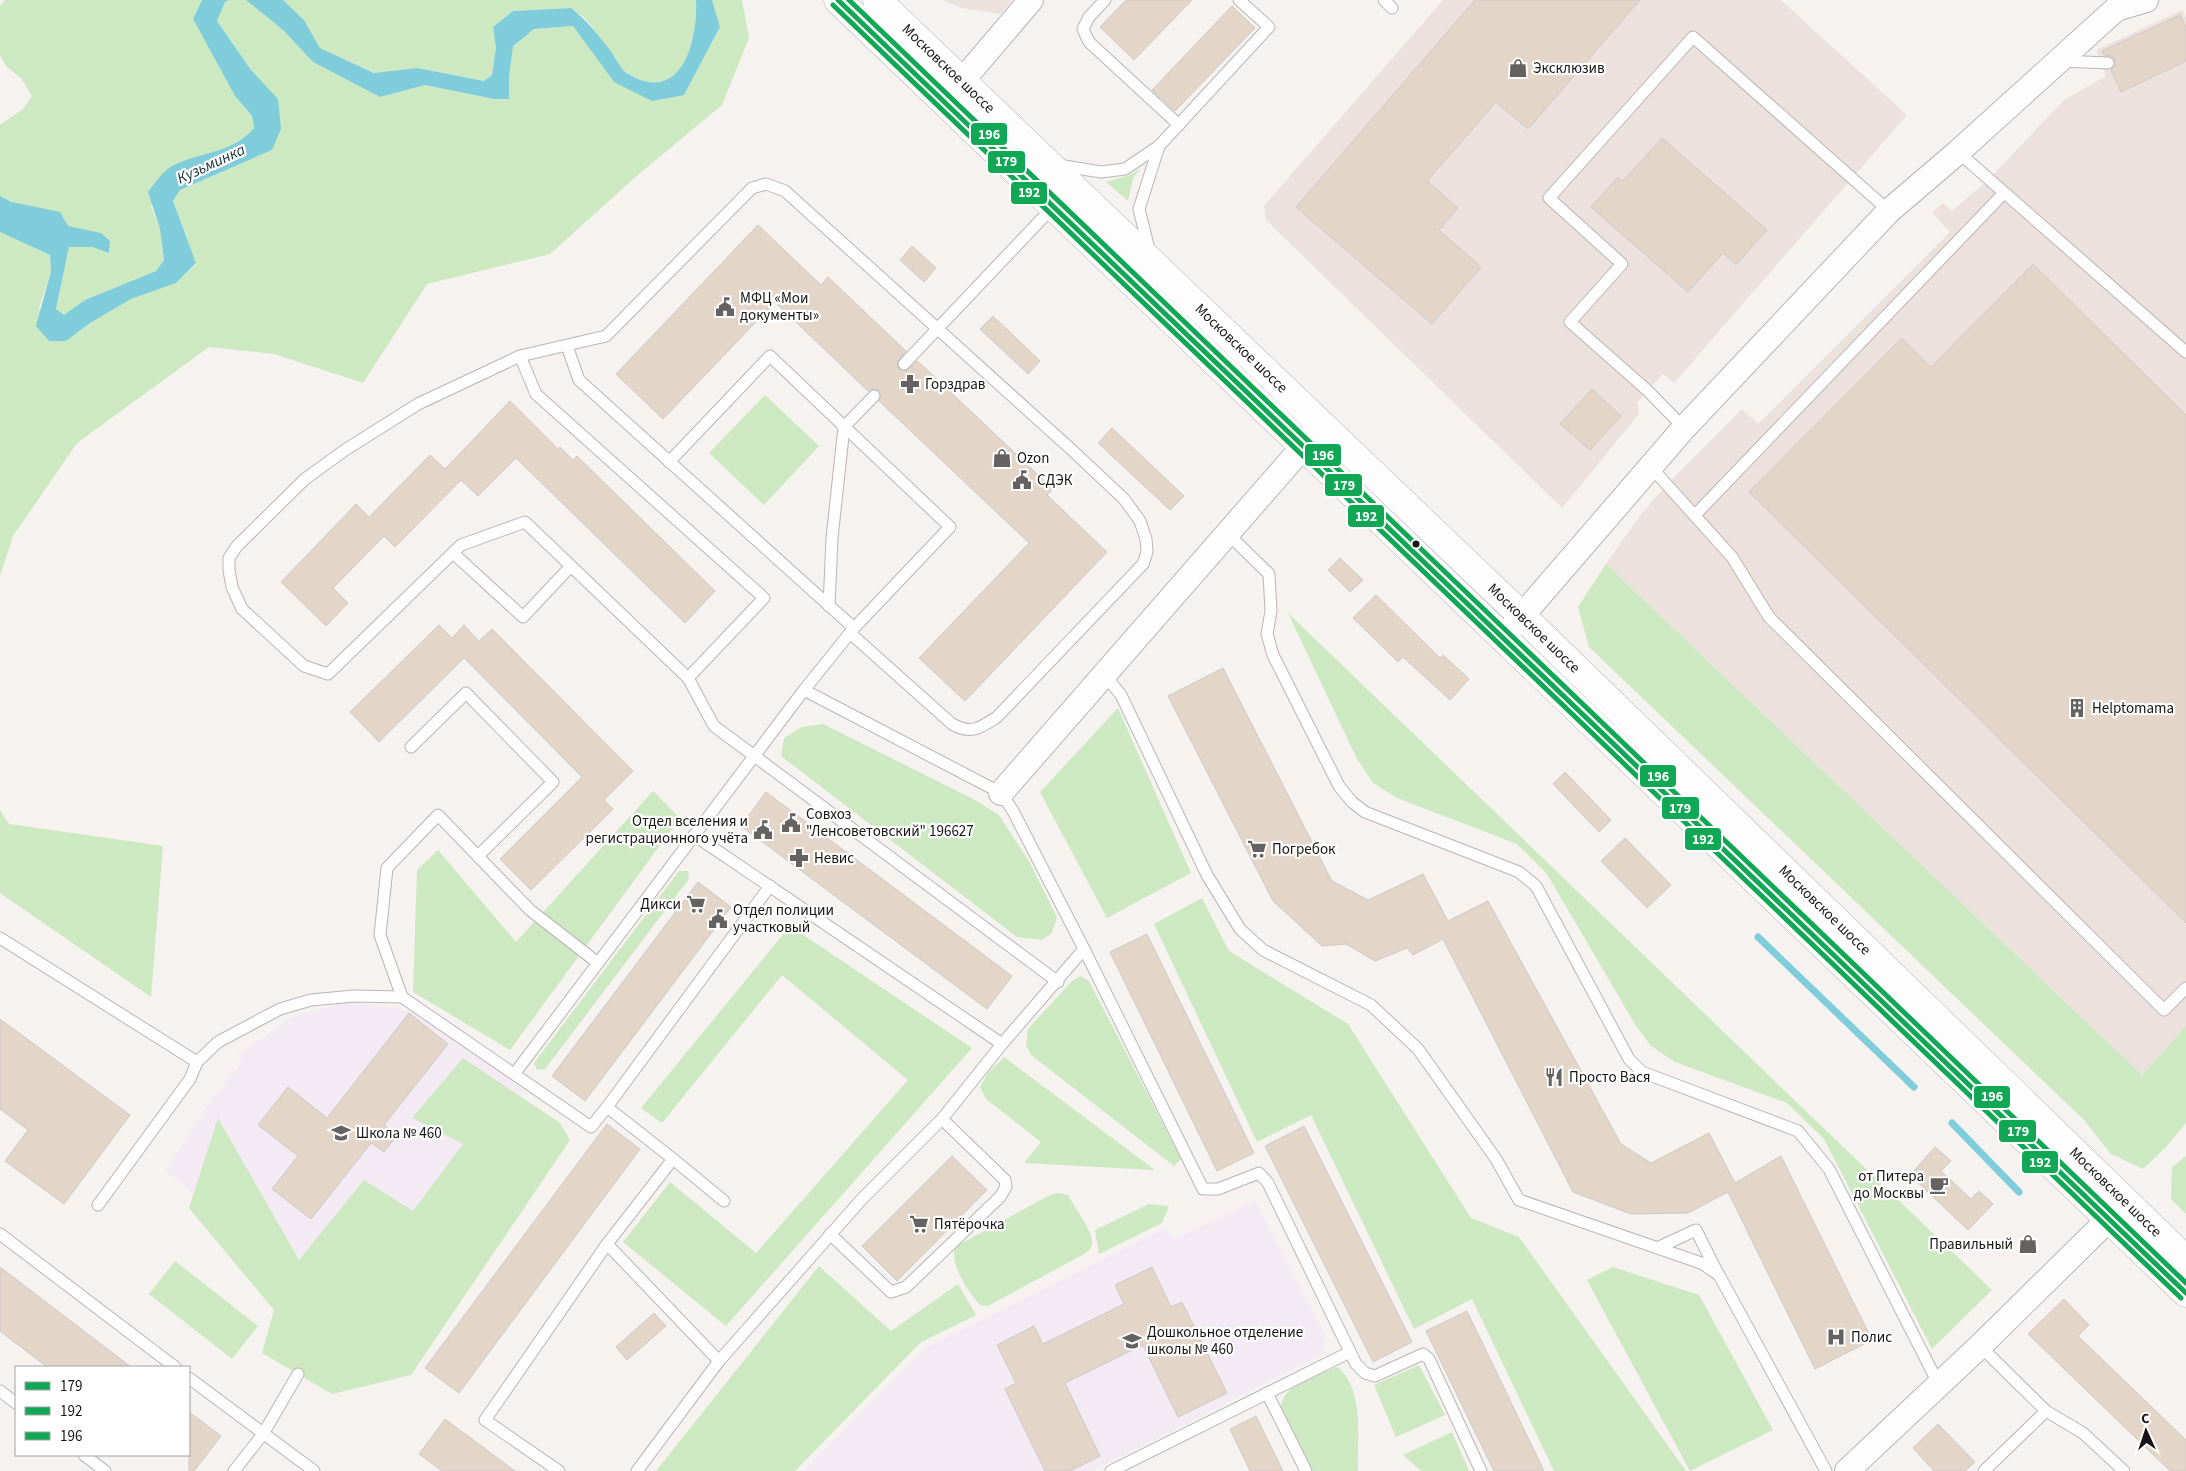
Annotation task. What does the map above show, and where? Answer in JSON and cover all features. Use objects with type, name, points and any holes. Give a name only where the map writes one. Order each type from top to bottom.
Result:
[{"type":"highway","name":"Московское шоссе","points":[[838,0],[2186,1294]]},
{"type":"highway","name":"Московское шоссе","points":[[877,0],[1522,616],[2186,1260]]},
{"type":"street","points":[[962,81],[1031,0]]},
{"type":"street","points":[[1502,639],[1684,428],[1889,211],[1958,152],[2116,9],[2146,0]]},
{"type":"street","points":[[1001,793],[1322,425]]},
{"type":"street","points":[[1847,1471],[1939,1386],[2110,1220]]},
{"type":"lane","points":[[1105,0],[1089,17],[1084,29],[1089,42],[1179,124]]},
{"type":"lane","points":[[1046,163],[1100,172],[1125,169],[1159,146],[1269,27],[1239,0]]},
{"type":"lane","points":[[1684,428],[1648,391],[1570,322],[1622,264],[1549,198],[1693,37],[1889,211]]},
{"type":"lane","points":[[2059,61],[2108,63]]},
{"type":"lane","points":[[1153,263],[1139,209],[1159,146]]},
{"type":"lane","points":[[1958,152],[2003,194],[2186,352]]},
{"type":"lane","points":[[567,346],[579,380],[829,606],[952,724],[963,730],[980,728],[997,718],[1143,564],[1147,552],[1146,539],[1140,521],[1124,499],[785,191],[766,184],[752,188],[606,336],[520,356],[418,404],[345,450],[305,479],[238,546],[230,558],[229,570],[232,588],[242,609],[304,666],[328,674],[461,545],[525,522],[688,678],[714,726],[1058,982]]},
{"type":"lane","points":[[1696,514],[2003,194]]},
{"type":"lane","points":[[904,364],[1054,206]]},
{"type":"lane","points":[[520,356],[536,394],[764,598],[688,678]]},
{"type":"lane","points":[[515,1073],[804,690],[852,630],[950,527],[770,356],[669,462]]},
{"type":"lane","points":[[829,606],[832,538],[844,427],[874,396]]},
{"type":"lane","points":[[1650,466],[1696,514],[1732,557],[1769,617],[2164,1010],[2186,988]]},
{"type":"lane","points":[[1227,534],[1269,574],[1271,611],[1267,634],[1273,655],[1339,786],[1348,797],[1365,812],[1519,872],[1536,886],[1629,1059],[1642,1072],[1798,1131],[1829,1169],[1939,1386]]},
{"type":"lane","points":[[453,553],[523,617],[571,566]]},
{"type":"lane","points":[[1104,674],[1121,695],[1207,875],[1240,929],[1263,950],[1371,1005],[1418,1049],[1496,1159],[1519,1200],[1701,1263],[1719,1275]]},
{"type":"lane","points":[[804,690],[1001,793],[1013,811],[1084,949],[1196,1180],[1203,1189],[1218,1188],[1259,1173],[1268,1183],[1350,1352],[1365,1373],[1375,1376],[1423,1354],[1429,1359],[1481,1471]]},
{"type":"lane","points":[[411,747],[466,693],[553,782],[478,856]]},
{"type":"lane","points":[[402,997],[380,935],[387,868],[438,815],[530,910],[598,963]]},
{"type":"lane","points":[[694,835],[1002,1044]]},
{"type":"lane","points":[[98,1204],[190,1079],[197,1062],[218,1042],[288,1007],[312,1000],[337,997],[402,997],[591,1127],[770,886]]},
{"type":"lane","points":[[0,938],[197,1062]]},
{"type":"lane","points":[[637,1471],[719,1361],[830,1234],[942,1119],[1002,1044],[1058,982],[1084,949]]},
{"type":"lane","points":[[606,1107],[724,1201]]},
{"type":"lane","points":[[830,1234],[891,1292],[906,1287],[1000,1197],[1006,1187],[1005,1180],[942,1119]]},
{"type":"lane","points":[[559,1471],[485,1420],[607,1244],[672,1159]]},
{"type":"lane","points":[[1656,1248],[1696,1230],[1826,1471]]},
{"type":"lane","points":[[0,1234],[174,1366]]},
{"type":"lane","points":[[607,1244],[719,1361]]},
{"type":"lane","points":[[1980,1346],[2046,1411],[2083,1433],[2124,1471]]},
{"type":"lane","points":[[1111,1471],[1350,1352]]},
{"type":"lane","points":[[234,1471],[263,1434],[298,1374]]},
{"type":"lane","points":[[190,1379],[314,1471]]},
{"type":"lane","points":[[0,1391],[15,1403]]},
{"type":"lane","points":[[1267,1393],[1306,1471]]},
{"type":"lane","points":[[1984,1471],[2046,1411]]},
{"type":"lane","points":[[85,1456],[105,1471]]},
{"type":"shaded area","points":[[942,0],[1012,0],[1001,14],[962,8]]},
{"type":"shaded area","points":[[1443,0],[1781,0],[1907,115],[1674,383],[1663,374],[1637,403],[1639,414],[1562,508],[1266,220],[1264,206]]},
{"type":"shaded area","points":[[2182,10],[2186,18],[2186,1026],[2142,1075],[1606,564],[1639,517],[1667,484],[1742,409],[1758,424],[1950,232],[1932,213],[1943,203],[1952,211],[1988,180],[2064,100],[2106,76],[2096,50]]},
{"type":"shaded area","name":"Школа № 460","points":[[353,1001],[429,1015],[524,1091],[354,1320],[165,1171],[214,1096],[242,1063],[237,1056],[293,1016]]},
{"type":"shaded area","name":"Дошкольное отделение школы № 460","points":[[1255,1201],[1325,1334],[1323,1354],[1092,1471],[803,1471],[925,1348],[1165,1228],[1174,1239]]},
{"type":"green space","points":[[5,0],[202,0],[193,19],[235,96],[252,116],[254,128],[236,143],[216,153],[172,167],[151,206],[160,229],[164,260],[156,271],[85,300],[64,316],[56,309],[69,247],[92,247],[109,253],[110,241],[67,226],[0,196],[0,125],[23,109],[32,96],[21,78],[6,66],[0,55],[0,6]]},
{"type":"green space","points":[[229,0],[246,0],[283,30],[313,62],[380,97],[425,85],[494,99],[509,76],[512,46],[534,29],[573,26],[614,82],[684,95],[720,27],[712,0],[742,0],[749,38],[722,105],[639,174],[550,254],[427,284],[363,383],[274,354],[209,347],[77,443],[13,536],[0,576],[0,232],[50,255],[51,271],[39,308],[66,341],[90,323],[131,299],[176,283],[196,264],[173,201],[180,190],[272,150],[277,99],[251,70],[217,21],[225,2]]},
{"type":"green space","points":[[283,0],[696,0],[696,16],[690,50],[683,64],[674,75],[662,82],[647,82],[623,70],[591,25],[571,8],[513,11],[493,27],[496,48],[492,75],[484,81],[417,68],[375,73],[320,48],[304,20]]},
{"type":"green space","points":[[1141,168],[1133,178],[1128,201],[1106,182],[1130,175]]},
{"type":"green space","points":[[765,395],[819,446],[764,505],[709,453]]},
{"type":"green space","points":[[1606,564],[2142,1075],[2186,1026],[2186,1123],[2166,1147],[2143,1169],[2111,1154],[2083,1119],[1589,647],[1578,607]]},
{"type":"green space","points":[[1288,613],[1992,1290],[1932,1349],[1824,1139],[1787,1103],[1675,1062],[1651,1046],[1636,1026],[1547,874],[1517,844],[1397,798],[1373,783],[1357,759]]},
{"type":"green space","points":[[1118,708],[1191,873],[1107,918],[1040,792]]},
{"type":"green space","points":[[823,724],[973,799],[999,815],[1030,863],[1057,917],[1052,933],[1042,940],[1017,937],[781,756],[784,738],[802,727]]},
{"type":"green space","points":[[653,791],[680,818],[510,1050],[413,992],[417,870],[438,850],[516,942]]},
{"type":"green space","points":[[0,810],[9,824],[163,846],[151,997],[0,893]]},
{"type":"green space","points":[[679,871],[688,871],[689,879],[545,1069],[537,1070],[534,1063]]},
{"type":"green space","points":[[1202,898],[1229,951],[1348,1024],[1471,1218],[1519,1237],[1686,1471],[1554,1471],[1472,1299],[1414,1329],[1311,1115],[1257,1142],[1154,924]]},
{"type":"green space","points":[[790,926],[972,1048],[726,1326],[623,1242],[670,1182],[756,1253],[908,1080],[782,975],[662,1123],[641,1108]]},
{"type":"green space","points":[[1081,976],[1089,981],[1181,1159],[1174,1166],[1031,1055],[1026,1045],[1028,1029],[1072,981]]},
{"type":"green space","points":[[1004,1057],[1155,1170],[1024,1163],[1041,1142],[986,1099],[980,1087],[988,1073]]},
{"type":"green space","points":[[463,1058],[560,1123],[570,1140],[411,1375],[332,1394],[262,1353],[274,1310],[189,1208],[218,1118],[299,1260],[364,1180],[413,1211],[463,1144],[412,1118]]},
{"type":"green space","points":[[2186,1156],[2186,1214],[2171,1199],[2172,1167]]},
{"type":"green space","points":[[1059,1193],[1068,1195],[1086,1224],[1092,1241],[1090,1249],[988,1306],[980,1305],[961,1278],[955,1262],[955,1247],[1050,1195]]},
{"type":"green space","points":[[1149,1204],[1169,1206],[1162,1223],[1099,1254],[1095,1230]]},
{"type":"green space","points":[[175,1261],[258,1326],[232,1359],[149,1294]]},
{"type":"green space","points":[[819,1266],[891,1331],[958,1284],[976,1315],[921,1342],[795,1471],[656,1471]]},
{"type":"green space","points":[[1613,1267],[1699,1295],[1773,1430],[1690,1471],[1587,1280]]},
{"type":"green space","points":[[1419,1365],[1445,1415],[1396,1437],[1374,1385]]},
{"type":"green space","points":[[1338,1367],[1347,1377],[1356,1402],[1358,1416],[1358,1471],[1313,1471],[1281,1408],[1287,1393],[1294,1387],[1321,1373]]},
{"type":"green space","points":[[1452,1432],[1469,1471],[1421,1471],[1403,1455]]},
{"type":"water","name":"Кузьминка","points":[[202,0],[229,0],[225,2],[217,21],[251,70],[278,99],[281,129],[272,150],[180,190],[173,201],[196,263],[176,283],[131,299],[90,323],[66,341],[49,341],[36,326],[51,271],[50,255],[0,232],[0,196],[12,202],[60,212],[68,226],[101,233],[110,241],[109,253],[92,247],[69,247],[56,309],[64,315],[85,300],[156,271],[164,260],[160,229],[148,192],[168,168],[183,161],[225,148],[245,137],[254,128],[252,116],[235,96],[193,19]]},
{"type":"water","points":[[246,0],[283,0],[304,20],[320,48],[374,73],[417,68],[484,81],[492,75],[496,48],[493,27],[513,11],[571,8],[593,29],[621,68],[628,74],[647,82],[662,82],[674,75],[683,64],[690,49],[694,33],[696,0],[712,0],[720,27],[684,95],[652,101],[614,82],[573,26],[534,29],[513,46],[509,76],[509,99],[494,99],[425,85],[380,97],[313,62],[283,30]]},
{"type":"building","points":[[1126,0],[1192,0],[1134,60],[1100,27]]},
{"type":"building","points":[[1475,0],[1640,0],[1528,129],[1496,102],[1427,181],[1458,208],[1439,230],[1481,267],[1432,324],[1296,207]]},
{"type":"building","points":[[1232,6],[1255,28],[1175,111],[1152,90]]},
{"type":"building","points":[[2180,15],[2186,27],[2186,61],[2121,92],[2111,70],[2115,67],[2115,60],[2112,56],[2104,55],[2102,51]]},
{"type":"building","points":[[1662,138],[1767,230],[1736,265],[1723,253],[1688,292],[1591,207],[1618,177],[1623,181]]},
{"type":"building","points":[[758,225],[821,285],[828,277],[906,351],[897,362],[899,369],[907,371],[917,361],[922,365],[1053,489],[1047,495],[1107,552],[965,701],[919,658],[1029,543],[879,401],[881,394],[879,390],[872,389],[868,391],[775,302],[663,419],[616,374]]},
{"type":"building","points":[[912,246],[936,268],[924,282],[900,260]]},
{"type":"building","name":"Helptomama","points":[[2033,264],[2186,415],[2186,923],[1749,492],[1902,338],[1931,367]]},
{"type":"building","points":[[993,316],[1040,361],[1028,374],[980,329]]},
{"type":"building","points":[[1592,389],[1621,416],[1590,450],[1560,424]]},
{"type":"building","points":[[510,401],[558,449],[560,447],[573,460],[577,456],[715,591],[685,623],[516,458],[478,496],[461,480],[395,547],[384,536],[333,588],[348,603],[326,626],[281,582],[356,504],[369,517],[430,455],[445,469]]},
{"type":"building","points":[[1112,428],[1184,496],[1170,510],[1098,443]]},
{"type":"building","points":[[1340,558],[1363,580],[1350,592],[1328,570]]},
{"type":"building","points":[[1376,595],[1440,658],[1443,655],[1469,679],[1450,700],[1403,657],[1398,662],[1353,618]]},
{"type":"building","points":[[439,625],[452,638],[464,625],[479,641],[492,629],[633,771],[604,800],[613,809],[531,890],[500,859],[582,777],[464,658],[379,742],[350,712]]},
{"type":"building","points":[[1223,668],[1332,881],[1368,900],[1423,874],[1448,921],[1488,901],[1621,1144],[1651,1163],[1709,1133],[1735,1183],[1781,1156],[1872,1340],[1815,1369],[1728,1192],[1688,1213],[1631,1214],[1573,1192],[1443,939],[1413,955],[1407,948],[1375,961],[1346,944],[1322,946],[1273,901],[1168,696]]},
{"type":"building","points":[[1565,772],[1611,820],[1599,832],[1553,784]]},
{"type":"building","points":[[766,792],[1012,976],[987,1009],[741,826]]},
{"type":"building","points":[[1625,838],[1671,885],[1647,908],[1601,861]]},
{"type":"building","points":[[698,882],[731,907],[585,1101],[552,1076]]},
{"type":"building","points":[[1147,934],[1254,1153],[1217,1171],[1110,952]]},
{"type":"building","points":[[409,1013],[448,1044],[384,1125],[397,1135],[384,1152],[371,1143],[311,1219],[272,1189],[298,1156],[258,1125],[288,1087],[327,1118]]},
{"type":"building","points":[[0,1019],[130,1115],[64,1204],[5,1161],[28,1130],[0,1109]]},
{"type":"building","points":[[607,1124],[640,1149],[459,1393],[425,1368]]},
{"type":"building","points":[[1304,1126],[1412,1342],[1373,1362],[1265,1146]]},
{"type":"building","name":"от Питера до Москвы","points":[[1935,1147],[1951,1161],[1941,1171],[1971,1199],[1979,1191],[1993,1204],[1968,1230],[1910,1175]]},
{"type":"building","name":"Пятёрочка","points":[[952,1156],[987,1190],[897,1281],[862,1246]]},
{"type":"building","points":[[0,1267],[130,1366],[46,1366],[0,1331]]},
{"type":"building","points":[[1152,1267],[1171,1307],[1182,1302],[1227,1393],[1178,1417],[1143,1345],[1065,1383],[1100,1456],[1070,1471],[1045,1471],[1005,1389],[1016,1383],[997,1345],[1034,1326],[1043,1344],[1124,1304],[1115,1285]]},
{"type":"building","points":[[2064,1299],[2089,1325],[2078,1336],[2186,1440],[2186,1471],[2170,1471],[2028,1334]]},
{"type":"building","points":[[1467,1311],[1544,1471],[1494,1471],[1426,1331]]},
{"type":"building","points":[[654,1313],[666,1326],[627,1360],[616,1347]]},
{"type":"building","points":[[190,1413],[221,1436],[194,1471],[189,1471]]},
{"type":"building","points":[[1256,1416],[1283,1471],[1250,1471],[1230,1429]]},
{"type":"building","points":[[445,1419],[515,1471],[442,1471],[419,1454]]},
{"type":"building","points":[[1938,1424],[1975,1462],[1965,1471],[1934,1471],[1913,1448]]},
{"type":"waterway","points":[[1758,937],[1914,1087]]},
{"type":"waterway","points":[[1952,1123],[2019,1192]]},
{"type":"transit line","name":"179","points":[[838,0],[2186,1293]]},
{"type":"transit line","name":"196","points":[[849,0],[2186,1283]]},
{"type":"transit line","name":"192","points":[[833,5],[2181,1298]]},
{"type":"place","name":"Эксклюзив","points":[[1518,68]]},
{"type":"place","name":"МФЦ «Мои документы»","points":[[725,307]]},
{"type":"place","name":"Горздрав","points":[[910,384]]},
{"type":"place","name":"Ozon","points":[[1002,458]]},
{"type":"place","name":"СДЭК","points":[[1022,480]]},
{"type":"place","name":"Helptomama","points":[[2077,708]]},
{"type":"place","name":"Совхоз \"Ленсоветовский\" 196627","points":[[791,823]]},
{"type":"place","name":"Отдел вселения и регистрационного учёта","points":[[763,830]]},
{"type":"place","name":"Погребок","points":[[1257,849]]},
{"type":"place","name":"Невис","points":[[799,858]]},
{"type":"place","name":"Дикси","points":[[696,904]]},
{"type":"place","name":"Отдел полиции участковый","points":[[718,919]]},
{"type":"place","name":"Просто Вася","points":[[1554,1077]]},
{"type":"place","name":"Школа № 460","points":[[341,1133]]},
{"type":"place","name":"от Питера до Москвы","points":[[1939,1185]]},
{"type":"place","name":"Пятёрочка","points":[[919,1224]]},
{"type":"place","name":"Правильный","points":[[2028,1244]]},
{"type":"place","name":"Полис","points":[[1836,1337]]},
{"type":"place","name":"Дошкольное отделение школы № 460","points":[[1132,1341]]}]
